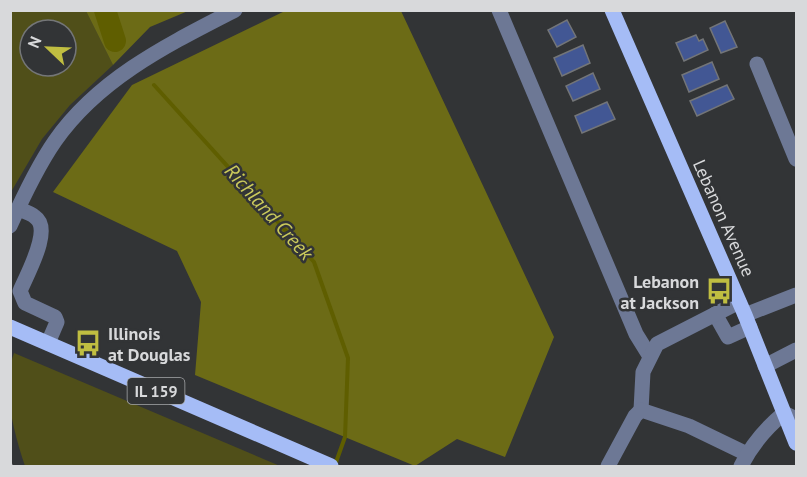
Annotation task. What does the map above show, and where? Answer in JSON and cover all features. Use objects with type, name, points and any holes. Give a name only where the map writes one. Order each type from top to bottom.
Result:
[{"type":"main road","name":"Lebanon Avenue","points":[[617,12],[765,366],[790,416],[796,443]]},
{"type":"main road","name":"IL 159","points":[[10,327],[331,466]]},
{"type":"street","points":[[10,226],[55,141],[90,103],[145,58],[235,10]]},
{"type":"street","points":[[499,10],[636,334],[649,355]]},
{"type":"street","points":[[757,64],[796,159]]},
{"type":"street","points":[[18,209],[35,217],[41,223],[43,234],[20,291],[25,303],[56,317],[57,322],[48,343]]},
{"type":"street","points":[[608,466],[635,416],[642,410],[643,372],[649,355],[664,338],[715,314],[745,315],[796,294]]},
{"type":"street","points":[[715,314],[728,337],[745,315]]},
{"type":"street","points":[[765,366],[796,350]]},
{"type":"street","points":[[642,410],[689,426],[744,460],[770,425],[790,416]]},
{"type":"shaded area","points":[[287,10],[401,11],[554,337],[505,457],[457,439],[415,466],[195,375],[201,302],[177,251],[53,192],[132,85]]},
{"type":"shaded area","points":[[11,11],[86,11],[113,65],[70,105],[42,139],[11,192]]},
{"type":"shaded area","points":[[86,11],[188,11],[150,27],[113,65]]},
{"type":"shaded area","points":[[14,353],[280,466],[25,466],[13,425],[9,395],[10,366]]},
{"type":"building","points":[[567,20],[576,37],[557,47],[548,30]]},
{"type":"building","points":[[725,21],[737,47],[721,53],[710,28]]},
{"type":"building","points":[[696,35],[699,41],[703,39],[708,50],[684,61],[676,43]]},
{"type":"building","points":[[583,45],[590,63],[562,76],[554,58]]},
{"type":"building","points":[[712,62],[719,79],[689,92],[682,75]]},
{"type":"building","points":[[593,73],[600,89],[573,101],[566,86]]},
{"type":"building","points":[[727,85],[734,99],[697,116],[690,101]]},
{"type":"building","points":[[607,102],[615,119],[582,133],[575,116]]},
{"type":"waterway","name":"Richland Creek","points":[[105,10],[115,41]]},
{"type":"waterway","name":"Richland Creek","points":[[154,85],[314,262],[348,358],[345,437],[335,465]]},
{"type":"place","name":"Lebanon at Jackson","points":[[719,291]]},
{"type":"place","name":"Illinois at Douglas","points":[[88,343]]}]
